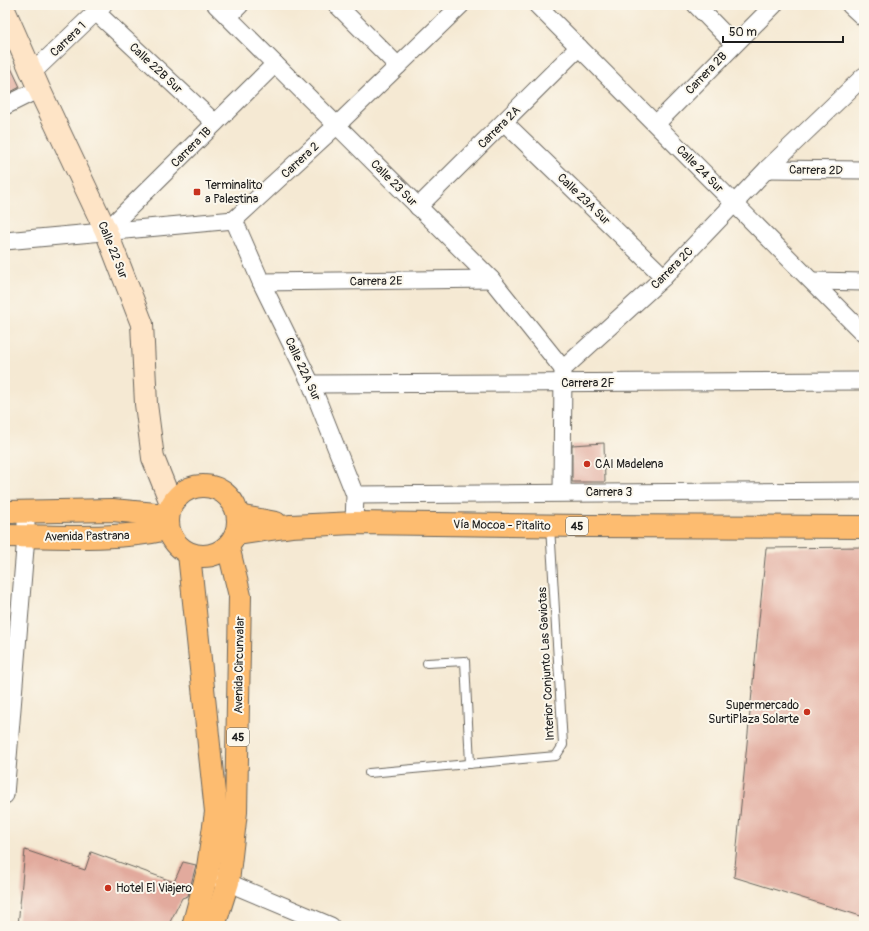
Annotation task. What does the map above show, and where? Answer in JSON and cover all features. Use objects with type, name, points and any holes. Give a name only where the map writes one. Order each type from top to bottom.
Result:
[{"type":"main road","name":"Calle 22 Sur","points":[[5,12],[106,231],[142,324],[146,404],[153,458],[172,509]]},
{"type":"main road","points":[[199,485],[217,488],[232,499],[234,532],[210,556],[189,554],[175,544],[172,509],[199,485]]},
{"type":"main road","name":"Avenida Pastrana","points":[[16,512],[172,509]]},
{"type":"main road","name":"Avenida Pastrana","points":[[16,536],[100,537],[142,534],[172,509]]},
{"type":"main road","name":"Vía Mocoa - Pitalito","points":[[234,532],[291,526],[354,523],[550,526],[864,527]]},
{"type":"main road","name":"Avenida Circunvalar","points":[[214,926],[228,882],[236,812],[240,596],[234,532]]},
{"type":"main road","points":[[189,554],[216,812],[207,874],[192,926]]},
{"type":"street","name":"Calle 23 Sur","points":[[216,5],[491,279],[562,376]]},
{"type":"street","points":[[228,17],[240,5]]},
{"type":"street","points":[[337,5],[398,66]]},
{"type":"street","name":"Carrera 2","points":[[234,220],[336,126],[461,5]]},
{"type":"street","name":"Calle 24 Sur","points":[[537,5],[864,334]]},
{"type":"street","points":[[696,5],[734,44]]},
{"type":"street","name":"Carrera 2B","points":[[656,124],[774,5]]},
{"type":"street","points":[[850,5],[864,18]]},
{"type":"street","name":"Carrera 1","points":[[36,81],[100,8]]},
{"type":"street","name":"Calle 22B Sur","points":[[100,8],[215,123]]},
{"type":"street","name":"Carrera 2A","points":[[418,207],[579,47]]},
{"type":"street","name":"Carrera 1B","points":[[106,231],[275,64]]},
{"type":"street","name":"Carrera 2C","points":[[562,376],[664,277],[767,169],[864,76]]},
{"type":"street","points":[[5,106],[36,81]]},
{"type":"street","name":"Calle 23A Sur","points":[[504,122],[664,277]]},
{"type":"street","name":"Carrera 2D","points":[[767,169],[864,170]]},
{"type":"street","points":[[5,242],[106,231],[234,220]]},
{"type":"street","name":"Calle 22A Sur","points":[[234,220],[261,282],[311,384],[355,494],[354,523]]},
{"type":"street","name":"Carrera 2E","points":[[261,282],[491,279]]},
{"type":"street","points":[[813,281],[864,282]]},
{"type":"street","points":[[562,376],[562,492]]},
{"type":"street","name":"Carrera 2F","points":[[311,384],[562,376],[864,381]]},
{"type":"street","name":"Carrera 3","points":[[355,494],[864,491]]},
{"type":"street","points":[[5,795],[16,512]]},
{"type":"street","points":[[207,874],[331,926]]},
{"type":"lane","name":"Interior Conjunto Las Gaviotas","points":[[369,773],[556,756],[563,745],[550,526]]},
{"type":"lane","points":[[427,663],[465,661],[470,764]]},
{"type":"building","points":[[5,55],[20,87],[5,95]]},
{"type":"building","name":"CAI Madelena","points":[[604,443],[605,482],[572,482],[572,445]]},
{"type":"building","name":"Supermercado SurtiPlaza Solarte","points":[[864,547],[864,917],[734,877],[766,548]]},
{"type":"building","name":"Hotel El Viajero","points":[[25,850],[85,870],[91,852],[174,882],[183,862],[196,865],[188,896],[182,898],[168,926],[18,926]]},
{"type":"place","name":"Terminalito a Palestina","points":[[197,192]]},
{"type":"place","name":"CAI Madelena","points":[[587,464]]},
{"type":"place","name":"Supermercado SurtiPlaza Solarte","points":[[807,712]]},
{"type":"place","name":"Hotel El Viajero","points":[[108,888]]}]
